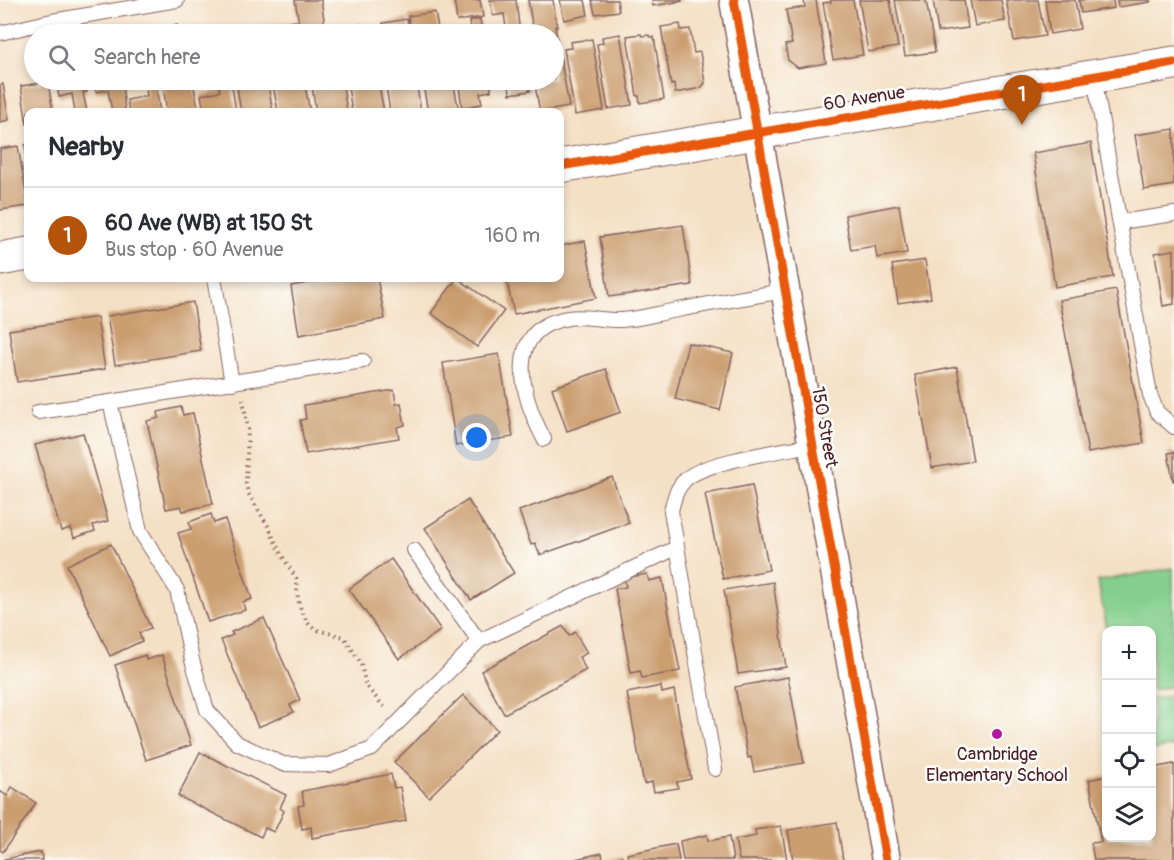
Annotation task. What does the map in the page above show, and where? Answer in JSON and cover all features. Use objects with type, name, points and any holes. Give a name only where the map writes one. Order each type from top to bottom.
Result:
[{"type":"street","name":"150 Street","points":[[734,0],[886,860]]},
{"type":"street","name":"60 Avenue","points":[[564,165],[1174,63]]},
{"type":"street","points":[[0,259],[24,255]]},
{"type":"lane","points":[[39,24],[177,0]]},
{"type":"lane","points":[[0,33],[24,27]]},
{"type":"lane","points":[[1094,77],[1150,395],[1157,412],[1174,427]]},
{"type":"lane","points":[[1120,222],[1174,214]]},
{"type":"lane","points":[[215,282],[237,387]]},
{"type":"lane","points":[[544,439],[531,414],[521,361],[526,342],[537,330],[553,322],[569,318],[622,320],[784,291]]},
{"type":"lane","points":[[38,412],[237,387],[363,361]]},
{"type":"lane","points":[[110,402],[140,531],[177,590],[192,660],[207,710],[237,743],[283,764],[329,765],[372,749],[479,641],[676,548]]},
{"type":"lane","points":[[714,769],[676,548],[671,512],[675,492],[687,479],[704,467],[811,445]]},
{"type":"lane","points":[[414,550],[479,641]]},
{"type":"path","points":[[237,387],[248,430],[246,483],[248,493],[296,579],[302,613],[310,626],[317,630],[344,637],[361,664],[366,686],[388,712]]},
{"type":"green space","points":[[1173,568],[1174,686],[1156,689],[1156,626],[1106,626],[1098,581]]},
{"type":"green space","points":[[1174,695],[1174,746],[1156,749],[1156,698]]},
{"type":"building","points":[[295,0],[321,0],[325,24],[299,24]]},
{"type":"building","points":[[454,0],[480,0],[483,17],[457,21]]},
{"type":"building","points":[[490,0],[516,0],[519,24],[506,24],[504,14],[493,16]]},
{"type":"building","points":[[528,0],[553,0],[557,24],[532,24]]},
{"type":"building","points":[[560,0],[585,0],[588,15],[564,20]]},
{"type":"building","points":[[592,0],[617,0],[619,11],[595,14]]},
{"type":"building","points":[[652,0],[682,0],[682,1],[653,6]]},
{"type":"building","points":[[804,0],[816,0],[826,63],[798,68],[788,60],[785,45],[792,44],[786,10],[805,7]]},
{"type":"building","points":[[831,0],[853,0],[863,55],[833,60],[823,3],[831,2]]},
{"type":"building","points":[[859,0],[890,0],[898,47],[868,52]]},
{"type":"building","points":[[895,0],[926,0],[935,52],[905,56]]},
{"type":"building","points":[[933,0],[964,0],[968,28],[938,32]]},
{"type":"building","points":[[970,0],[1001,0],[1005,21],[975,26]]},
{"type":"building","points":[[1006,0],[1038,0],[1045,36],[1014,41]]},
{"type":"building","points":[[1045,0],[1075,0],[1080,29],[1050,34]]},
{"type":"building","points":[[1079,0],[1113,0],[1114,8],[1081,13]]},
{"type":"building","points":[[1117,0],[1150,0],[1150,2],[1118,7]]},
{"type":"building","points":[[435,12],[437,24],[410,24],[408,16]]},
{"type":"building","points":[[407,19],[408,24],[383,24]]},
{"type":"building","points":[[480,19],[481,24],[469,24],[469,21]]},
{"type":"building","points":[[296,21],[296,24],[277,24]]},
{"type":"building","points":[[680,24],[681,30],[690,29],[694,53],[700,52],[705,83],[701,88],[675,93],[674,84],[671,85],[661,27]]},
{"type":"building","points":[[620,34],[632,105],[608,109],[597,44],[603,43],[602,37]]},
{"type":"building","points":[[641,34],[654,37],[664,99],[640,103],[627,36]]},
{"type":"building","points":[[592,39],[604,110],[575,115],[564,49],[571,48],[570,42]]},
{"type":"building","points":[[564,78],[569,107],[539,108],[536,90],[564,90]]},
{"type":"building","points":[[3,84],[9,120],[0,122],[0,85]]},
{"type":"building","points":[[21,86],[24,86],[24,90],[49,90],[52,108],[24,108]]},
{"type":"building","points":[[58,90],[86,90],[87,92],[83,92],[86,108],[74,108],[72,94],[59,97]]},
{"type":"building","points":[[108,90],[123,90],[125,108],[111,108]]},
{"type":"building","points":[[146,90],[157,90],[159,108],[128,108],[127,100],[147,96]]},
{"type":"building","points":[[164,90],[195,90],[198,108],[166,108]]},
{"type":"building","points":[[233,90],[235,108],[203,108],[201,95]]},
{"type":"building","points":[[237,90],[269,90],[272,108],[240,108]]},
{"type":"building","points":[[274,90],[306,90],[309,108],[277,108]]},
{"type":"building","points":[[313,90],[344,90],[346,108],[315,108]]},
{"type":"building","points":[[349,90],[380,90],[383,108],[351,108]]},
{"type":"building","points":[[387,90],[418,90],[420,108],[389,108]]},
{"type":"building","points":[[424,90],[455,90],[458,108],[427,108]]},
{"type":"building","points":[[459,90],[491,90],[480,93],[482,104],[462,107]]},
{"type":"building","points":[[510,90],[530,91],[510,94]]},
{"type":"building","points":[[1174,129],[1174,185],[1144,190],[1135,135]]},
{"type":"building","points":[[1091,143],[1113,277],[1055,287],[1033,153]]},
{"type":"building","points":[[18,146],[24,182],[24,207],[0,210],[0,149]]},
{"type":"building","points":[[899,205],[907,253],[877,258],[875,246],[851,250],[845,215]]},
{"type":"building","points":[[683,225],[692,285],[609,297],[600,237]]},
{"type":"building","points":[[585,241],[596,298],[514,314],[507,282],[564,282],[564,245]]},
{"type":"building","points":[[1174,250],[1174,304],[1163,306],[1155,253]]},
{"type":"building","points":[[925,260],[931,298],[898,303],[892,265]]},
{"type":"building","points":[[314,282],[378,282],[385,319],[299,335],[291,286]]},
{"type":"building","points":[[454,282],[463,282],[504,311],[477,347],[431,313]]},
{"type":"building","points":[[1116,290],[1144,443],[1088,453],[1059,300]]},
{"type":"building","points":[[193,302],[201,351],[115,365],[107,316]]},
{"type":"building","points":[[97,317],[105,369],[17,382],[9,330]]},
{"type":"building","points":[[688,343],[733,353],[720,410],[675,399]]},
{"type":"building","points":[[499,354],[513,437],[456,446],[443,363]]},
{"type":"building","points":[[957,367],[973,461],[932,468],[915,375]]},
{"type":"building","points":[[606,369],[621,412],[567,431],[552,388]]},
{"type":"building","points":[[394,390],[396,404],[401,403],[405,425],[397,427],[399,438],[306,454],[300,420],[306,419],[304,405]]},
{"type":"building","points":[[181,407],[183,415],[193,413],[213,504],[183,511],[181,506],[166,509],[147,421],[159,418],[158,412]]},
{"type":"building","points":[[83,433],[108,521],[93,525],[95,531],[74,538],[71,528],[61,531],[35,445]]},
{"type":"building","points":[[1174,452],[1174,481],[1173,481],[1168,453]]},
{"type":"building","points":[[612,477],[629,523],[540,555],[535,543],[531,545],[519,511]]},
{"type":"building","points":[[752,485],[769,570],[723,579],[705,494]]},
{"type":"building","points":[[468,500],[514,573],[471,600],[425,528]]},
{"type":"building","points":[[211,514],[214,523],[225,519],[252,599],[243,602],[245,610],[208,622],[178,533],[191,529],[189,522]]},
{"type":"building","points":[[111,544],[151,628],[139,633],[142,641],[110,656],[67,565]]},
{"type":"building","points":[[391,559],[441,630],[399,659],[349,589]]},
{"type":"building","points":[[647,574],[649,581],[662,578],[680,671],[642,678],[640,671],[631,673],[615,589],[626,587],[624,578]]},
{"type":"building","points":[[773,582],[786,667],[738,674],[724,590]]},
{"type":"building","points":[[264,618],[300,700],[290,705],[294,712],[258,727],[221,640],[233,635],[231,632]]},
{"type":"building","points":[[563,626],[569,636],[575,632],[587,653],[579,657],[586,670],[504,714],[481,671]]},
{"type":"building","points":[[145,655],[146,660],[162,655],[191,745],[146,760],[115,665]]},
{"type":"building","points":[[788,677],[804,763],[754,772],[751,757],[748,758],[735,687]]},
{"type":"building","points":[[661,686],[662,693],[674,690],[691,779],[677,782],[678,788],[654,792],[652,782],[644,784],[627,693]]},
{"type":"building","points":[[463,695],[497,730],[429,797],[394,762]]},
{"type":"building","points":[[200,752],[286,795],[280,808],[284,811],[274,832],[265,828],[261,837],[178,796]]},
{"type":"building","points":[[1174,764],[1174,860],[1094,860],[1091,843],[1101,842],[1089,780],[1102,777],[1102,842],[1156,842],[1156,767]]},
{"type":"building","points":[[391,774],[394,788],[400,787],[406,821],[312,838],[311,827],[302,829],[298,806],[304,805],[302,791]]},
{"type":"building","points":[[12,787],[36,803],[3,852],[0,850],[0,791],[7,796]]},
{"type":"building","points":[[837,822],[843,860],[793,860],[788,830]]},
{"type":"building","points":[[781,826],[787,860],[739,860],[735,840],[756,836],[755,830]]},
{"type":"building","points":[[707,835],[708,841],[729,837],[733,860],[683,860],[680,841]]},
{"type":"building","points":[[676,844],[679,860],[629,860],[627,854]]},
{"type":"building","points":[[41,852],[42,860],[4,860],[4,859]]},
{"type":"building","points":[[602,853],[603,860],[575,860],[575,859]]},
{"type":"building","points":[[623,856],[624,860],[608,860],[608,859]]},
{"type":"cycle path","points":[[734,0],[886,860]]},
{"type":"cycle path","points":[[564,165],[1174,63]]},
{"type":"place","name":"60 Ave (WB) at 150 St","points":[[1022,125]]},
{"type":"place","name":"Cambridge Elementary School","points":[[997,734]]}]
